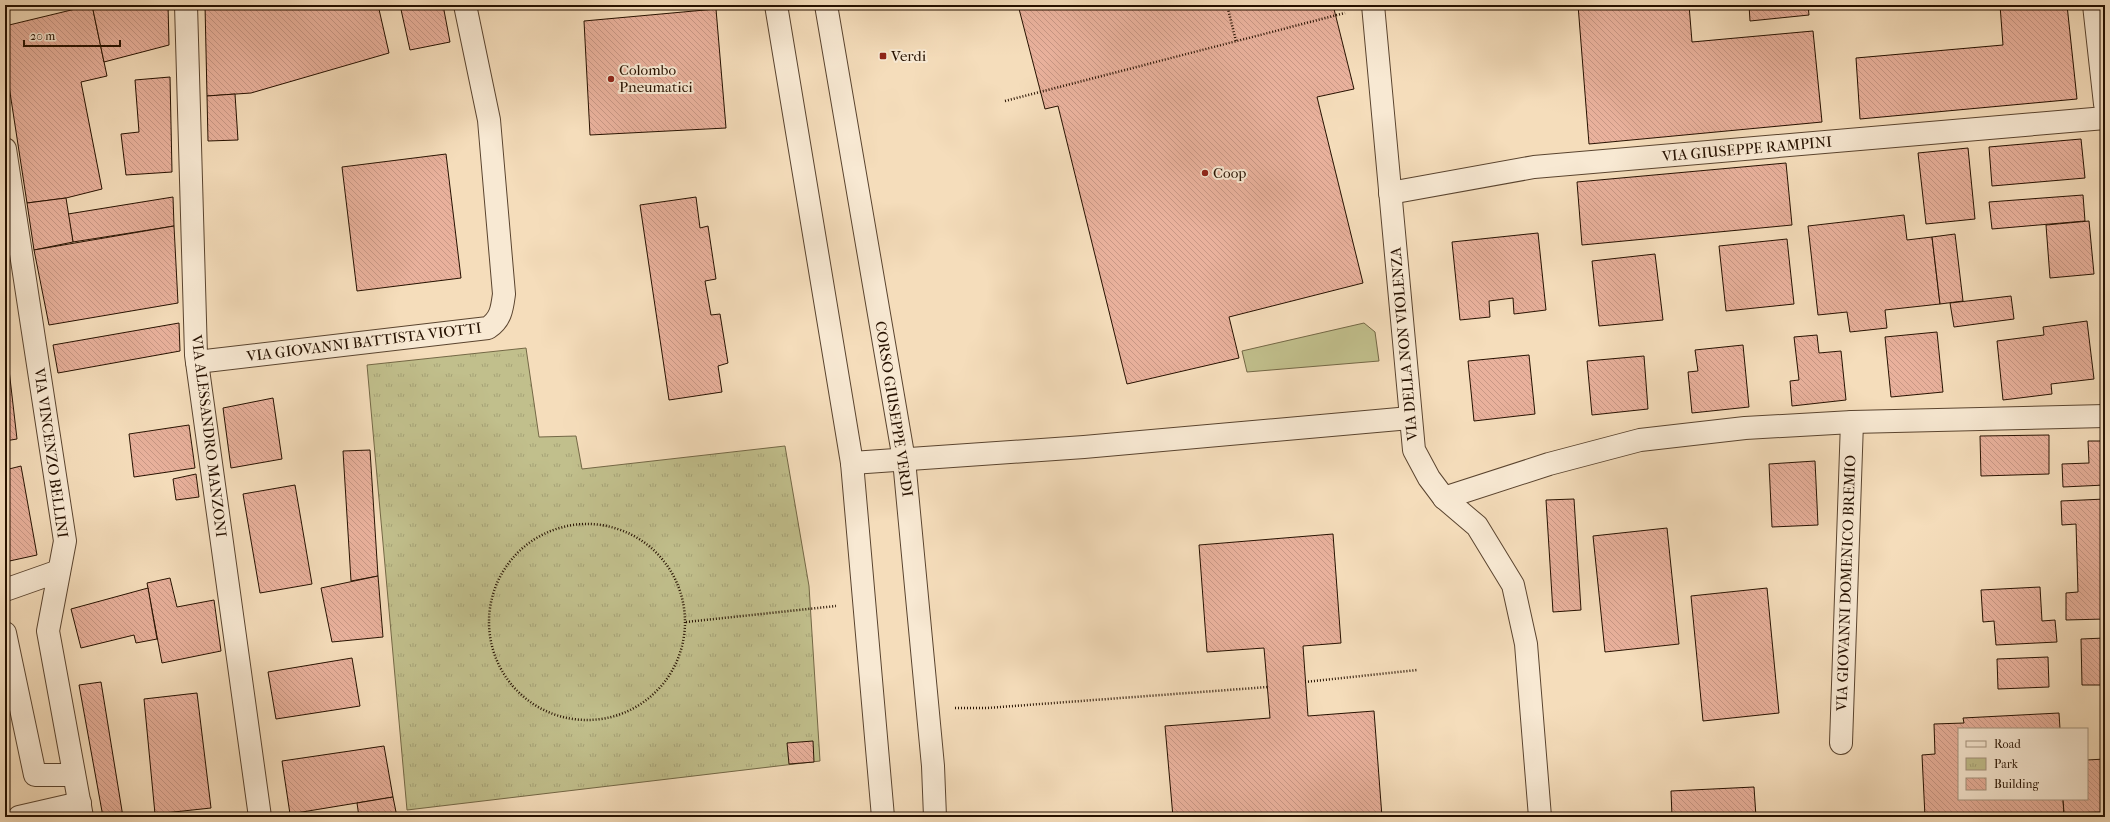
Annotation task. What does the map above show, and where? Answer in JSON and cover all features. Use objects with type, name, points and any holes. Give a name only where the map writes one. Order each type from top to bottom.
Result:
[{"type":"street","name":"VIA ALESSANDRO MANZONI","points":[[186,5],[197,362],[260,817]]},
{"type":"street","name":"VIA GIOVANNI BATTISTA VIOTTI","points":[[197,362],[488,328],[496,322],[501,314],[504,294],[489,120],[465,5]]},
{"type":"street","points":[[776,5],[852,463],[883,817]]},
{"type":"street","name":"CORSO GIUSEPPE VERDI","points":[[826,5],[904,460],[932,759],[935,817]]},
{"type":"street","name":"VIA DELLA NON VIOLENZA","points":[[1373,5],[1414,450],[1429,478],[1444,498],[1477,526],[1513,585],[1526,644],[1540,817]]},
{"type":"street","points":[[2094,5],[2105,104]]},
{"type":"street","name":"VIA GIUSEPPE RAMPINI","points":[[1390,193],[1534,167],[2105,118]]},
{"type":"street","name":"VIA VINCENZO BELLINI","points":[[5,150],[65,541],[48,631],[81,810],[19,817]]},
{"type":"street","points":[[1444,498],[1549,464],[1640,440],[1745,428],[1852,422],[2105,416]]},
{"type":"street","points":[[852,463],[1084,447],[1410,418]]},
{"type":"street","name":"VIA GIOVANNI DOMENICO BREMIO","points":[[1840,744],[1852,422]]},
{"type":"street","points":[[5,590],[59,571]]},
{"type":"street","points":[[5,633],[36,774],[74,775]]},
{"type":"path","points":[[1227,5],[1236,41]]},
{"type":"path","points":[[1005,101],[1373,5]]},
{"type":"path","points":[[571,524],[605,524],[637,536],[663,558],[680,588],[686,622],[681,652],[667,680],[645,702],[616,716],[586,720],[555,715],[528,700],[506,678],[493,650],[488,619],[496,585],[513,556],[539,535],[571,524]]},
{"type":"path","points":[[686,622],[864,603]]},
{"type":"path","points":[[1305,682],[1417,670]]},
{"type":"path","points":[[987,708],[1268,687]]},
{"type":"green space","points":[[1364,323],[1375,332],[1379,361],[1247,372],[1242,351]]},
{"type":"green space","points":[[526,348],[539,437],[576,436],[582,469],[785,446],[809,586],[820,761],[407,810],[367,365]]},
{"type":"building","points":[[92,5],[107,76],[81,82],[102,189],[66,198],[27,203],[5,60],[5,26]]},
{"type":"building","points":[[92,5],[168,5],[169,45],[104,62]]},
{"type":"building","points":[[205,5],[378,5],[389,53],[251,93],[207,96]]},
{"type":"building","points":[[400,5],[443,5],[450,42],[410,50]]},
{"type":"building","name":"Coop","points":[[1018,5],[1333,5],[1354,89],[1317,97],[1363,283],[1229,317],[1239,358],[1127,384],[1058,106],[1045,109]]},
{"type":"building","points":[[1578,5],[1689,5],[1692,42],[1813,31],[1822,122],[1589,144]]},
{"type":"building","points":[[1749,5],[1808,5],[1809,15],[1750,21]]},
{"type":"building","points":[[2000,5],[2067,5],[2077,99],[1860,119],[1856,58],[2003,45]]},
{"type":"building","points":[[716,9],[726,128],[590,135],[584,21]]},
{"type":"building","points":[[170,77],[172,172],[126,175],[121,134],[139,132],[135,80]]},
{"type":"building","points":[[235,94],[238,140],[208,141],[207,96]]},
{"type":"building","points":[[2081,139],[2085,178],[1992,186],[1989,147]]},
{"type":"building","points":[[1968,148],[1975,219],[1926,224],[1918,153]]},
{"type":"building","points":[[446,154],[461,278],[357,291],[342,167]]},
{"type":"building","points":[[1786,163],[1792,225],[1582,245],[1577,182]]},
{"type":"building","points":[[2083,195],[2085,221],[1992,229],[1989,202]]},
{"type":"building","points":[[173,197],[174,226],[73,242],[68,214]]},
{"type":"building","points":[[696,197],[700,228],[708,226],[716,279],[705,281],[711,315],[720,314],[728,363],[718,366],[722,392],[669,400],[640,205]]},
{"type":"building","points":[[66,198],[73,242],[34,250],[27,203]]},
{"type":"building","points":[[1904,215],[1907,240],[1932,237],[1940,304],[1885,310],[1887,328],[1850,332],[1847,312],[1818,315],[1808,226]]},
{"type":"building","points":[[2089,221],[2094,274],[2050,278],[2046,225]]},
{"type":"building","points":[[174,226],[178,303],[49,325],[34,250]]},
{"type":"building","points":[[1538,233],[1546,310],[1514,314],[1513,298],[1489,301],[1490,317],[1460,320],[1452,242]]},
{"type":"building","points":[[1955,234],[1963,301],[1940,304],[1932,237]]},
{"type":"building","points":[[1787,239],[1794,304],[1726,311],[1719,246]]},
{"type":"building","points":[[1655,254],[1663,320],[1599,326],[1592,261]]},
{"type":"building","points":[[2011,296],[2014,319],[1954,327],[1950,303]]},
{"type":"building","points":[[2087,321],[2094,379],[2051,384],[2052,394],[2003,400],[1997,341],[2044,335],[2043,327]]},
{"type":"building","points":[[179,323],[180,351],[58,373],[53,345]]},
{"type":"building","points":[[1937,332],[1943,392],[1891,397],[1885,337]]},
{"type":"building","points":[[5,335],[17,439],[5,441]]},
{"type":"building","points":[[1817,335],[1819,353],[1841,351],[1846,400],[1792,406],[1790,381],[1799,380],[1794,337]]},
{"type":"building","points":[[1743,345],[1749,407],[1692,413],[1688,372],[1698,371],[1695,350]]},
{"type":"building","points":[[1529,355],[1535,414],[1474,421],[1468,361]]},
{"type":"building","points":[[1644,356],[1648,409],[1592,415],[1587,361]]},
{"type":"building","points":[[273,398],[282,459],[231,468],[223,408]]},
{"type":"building","points":[[189,425],[195,468],[134,477],[129,434]]},
{"type":"building","points":[[2049,435],[2049,474],[1981,476],[1980,436]]},
{"type":"building","points":[[2088,441],[2105,441],[2105,485],[2063,487],[2062,464],[2089,463]]},
{"type":"building","points":[[370,450],[378,576],[351,581],[343,451]]},
{"type":"building","points":[[1815,461],[1818,525],[1772,527],[1769,464]]},
{"type":"building","points":[[21,466],[37,555],[5,562],[5,470]]},
{"type":"building","points":[[196,474],[199,497],[176,500],[173,479]]},
{"type":"building","points":[[295,485],[312,584],[260,593],[243,494]]},
{"type":"building","points":[[1574,499],[1581,610],[1553,612],[1546,500]]},
{"type":"building","points":[[2105,499],[2105,619],[2066,620],[2066,593],[2078,592],[2076,524],[2062,525],[2061,501]]},
{"type":"building","points":[[1667,528],[1679,644],[1605,652],[1593,536]]},
{"type":"building","points":[[1333,534],[1341,643],[1303,646],[1308,716],[1374,711],[1382,817],[1173,817],[1165,726],[1270,718],[1264,648],[1207,652],[1199,545]]},
{"type":"building","points":[[378,576],[383,637],[332,642],[321,588]]},
{"type":"building","points":[[170,578],[177,607],[214,600],[221,651],[162,663],[147,583]]},
{"type":"building","points":[[2040,587],[2042,621],[2055,620],[2057,642],[1996,645],[1994,621],[1983,622],[1981,590]]},
{"type":"building","points":[[148,588],[157,639],[136,643],[134,635],[81,648],[71,609]]},
{"type":"building","points":[[1767,588],[1779,713],[1703,721],[1691,596]]},
{"type":"building","points":[[2105,638],[2105,685],[2082,685],[2081,639]]},
{"type":"building","points":[[2048,657],[2049,687],[1998,689],[1997,659]]},
{"type":"building","points":[[352,658],[360,706],[276,719],[268,672]]},
{"type":"building","points":[[101,682],[123,817],[103,817],[79,685]]},
{"type":"building","points":[[197,693],[211,808],[155,814],[144,699]]},
{"type":"building","points":[[2059,713],[2060,728],[1958,728],[1958,800],[2063,800],[2064,817],[1925,817],[1922,755],[1935,754],[1934,724],[1964,723],[1963,718]]},
{"type":"building","points":[[813,741],[814,762],[789,764],[787,743]]},
{"type":"building","points":[[384,746],[393,797],[290,814],[282,761]]},
{"type":"building","points":[[2105,759],[2105,812],[2064,813],[2063,800],[2088,800],[2088,760]]},
{"type":"building","points":[[1754,787],[1756,817],[1672,817],[1671,791]]},
{"type":"building","points":[[393,797],[397,817],[359,817],[357,803]]},
{"type":"place","name":"Verdi","points":[[883,56]]},
{"type":"place","name":"Colombo Pneumatici","points":[[611,79]]},
{"type":"place","name":"Coop","points":[[1205,173]]}]
